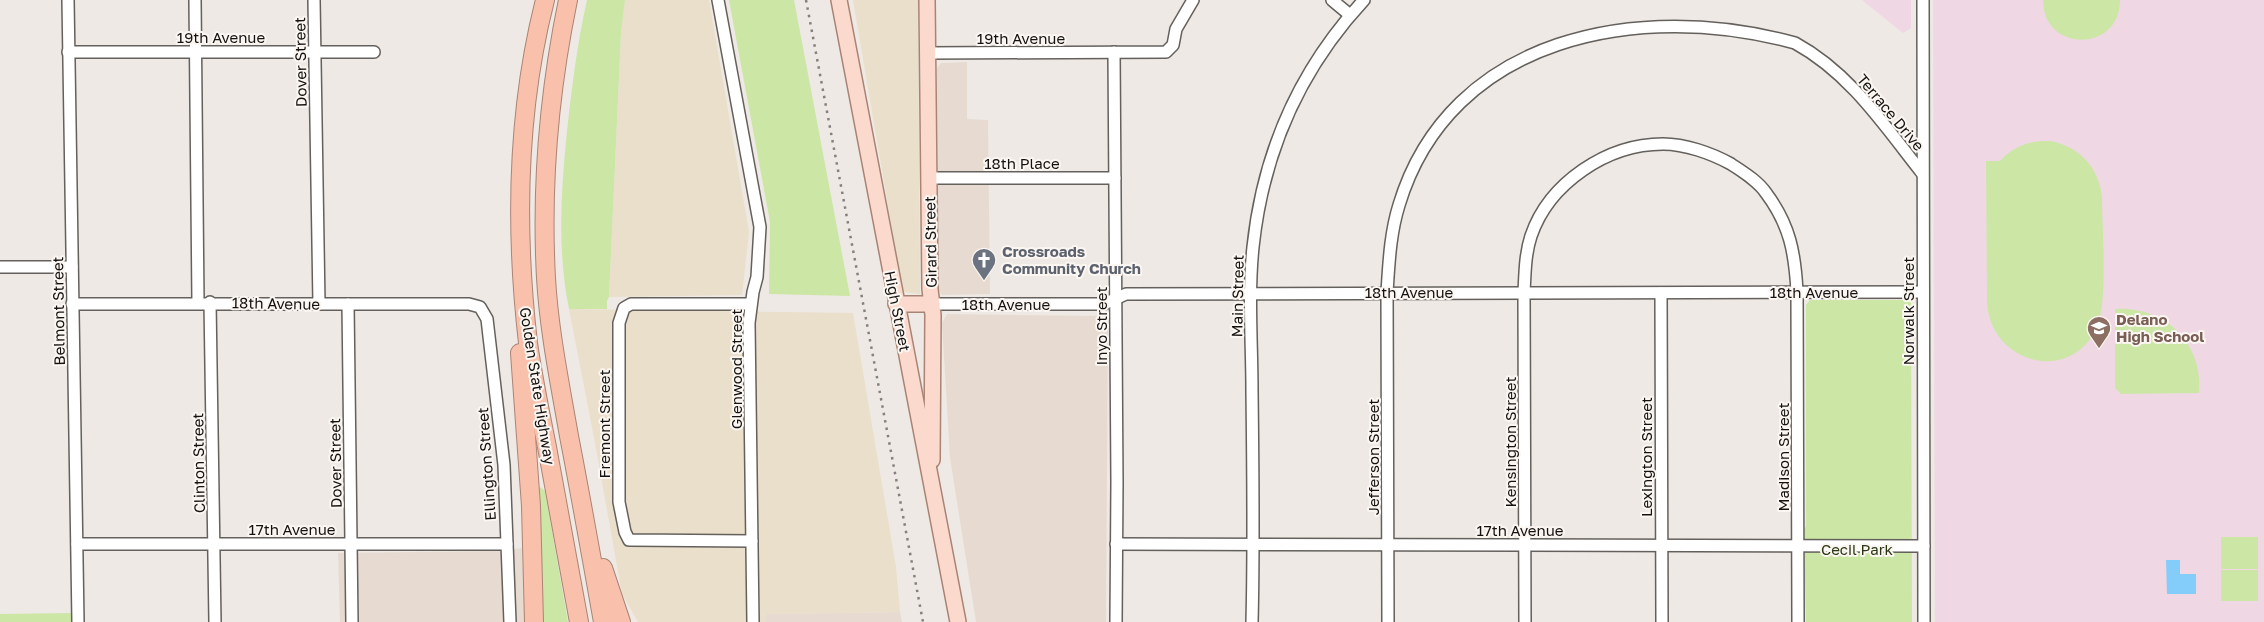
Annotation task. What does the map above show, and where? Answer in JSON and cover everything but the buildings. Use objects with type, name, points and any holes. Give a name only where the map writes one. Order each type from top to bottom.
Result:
[{"type":"highway","name":"Golden State Highway","points":[[545,0],[532,68],[525,124],[521,202],[522,255],[531,364],[579,622]]},
{"type":"highway","name":"Golden State Highway","points":[[568,0],[551,106],[545,188],[544,237],[546,280],[555,357],[603,622]]},
{"type":"highway","points":[[522,255],[519,342],[531,506],[534,622]]},
{"type":"highway","points":[[575,468],[614,604],[621,622]]},
{"type":"main road","name":"High Street","points":[[839,0],[958,622]]},
{"type":"main road","name":"Girard Street","points":[[927,0],[928,178],[933,315],[931,484]]},
{"type":"main road","name":"18th Avenue","points":[[896,304],[932,304]]},
{"type":"street","name":"Belmont Street","points":[[68,0],[78,622]]},
{"type":"street","name":"Clinton Street","points":[[194,0],[214,544],[215,622]]},
{"type":"street","name":"Dover Street","points":[[314,0],[319,304]]},
{"type":"street","name":"Glenwood Street","points":[[718,0],[760,227],[757,276],[749,323],[753,622]]},
{"type":"street","points":[[1114,52],[1166,52],[1173,45],[1176,29],[1193,0]]},
{"type":"street","points":[[1332,0],[1350,15]]},
{"type":"street","name":"Main Street","points":[[1252,622],[1254,545],[1252,293],[1253,249],[1258,206],[1268,165],[1283,122],[1302,83],[1324,48],[1364,0]]},
{"type":"street","name":"Norwalk Street","points":[[1923,0],[1924,622]]},
{"type":"street","name":"Terrace Drive","points":[[1740,20],[1795,43],[1831,67],[1865,100],[1922,173]]},
{"type":"street","name":"19th Avenue","points":[[68,52],[374,52]]},
{"type":"street","name":"19th Avenue","points":[[927,53],[1114,52]]},
{"type":"street","name":"Inyo Street","points":[[1114,52],[1116,622]]},
{"type":"street","points":[[1388,292],[1389,246],[1399,205],[1415,165],[1436,127],[1463,93],[1497,62],[1512,53]]},
{"type":"street","name":"Madison Street","points":[[1524,292],[1526,262],[1531,236],[1544,210],[1560,189],[1582,170],[1606,155],[1638,147],[1663,144],[1692,149],[1719,157],[1742,171],[1765,191],[1780,214],[1791,239],[1796,265],[1798,622]]},
{"type":"street","name":"18th Place","points":[[928,178],[1115,178]]},
{"type":"street","points":[[0,267],[72,267]]},
{"type":"street","name":"Jefferson Street","points":[[1388,292],[1388,622]]},
{"type":"street","name":"Kensington Street","points":[[1524,292],[1525,622]]},
{"type":"street","name":"18th Avenue","points":[[932,304],[1104,304],[1126,294],[1923,292]]},
{"type":"street","name":"Lexington Street","points":[[1660,293],[1662,622]]},
{"type":"street","name":"18th Avenue","points":[[72,304],[204,302],[469,304],[480,307]]},
{"type":"street","name":"Dover Street","points":[[348,304],[352,622]]},
{"type":"street","name":"Fremont Street","points":[[751,304],[631,304],[624,308],[620,323],[619,502],[625,532],[629,540],[752,541]]},
{"type":"street","name":"Ellington Street","points":[[480,307],[487,319],[504,465],[510,622]]},
{"type":"street","name":"17th Avenue","points":[[78,544],[507,544]]},
{"type":"street","name":"17th Avenue","points":[[1116,544],[1924,546]]},
{"type":"shaded area","points":[[625,0],[709,0],[749,232],[742,295],[609,297],[621,33]]},
{"type":"shaded area","points":[[853,0],[918,0],[920,294],[904,292],[900,276]]},
{"type":"shaded area","points":[[1862,0],[1911,0],[1911,28],[1903,33]]},
{"type":"shaded area","name":"Delano High School","points":[[1933,0],[2264,0],[2264,622],[1935,622]]},
{"type":"shaded area","points":[[967,62],[967,119],[988,120],[990,294],[942,295],[938,288],[937,68],[941,63]]},
{"type":"shaded area","points":[[569,309],[853,313],[896,567],[900,612],[767,614],[765,622],[638,622],[622,594]]},
{"type":"shaded area","points":[[947,314],[1103,316],[1108,327],[1106,622],[976,622],[950,458],[942,323]]},
{"type":"shaded area","points":[[522,548],[525,622],[340,622],[338,553],[500,551]]},
{"type":"shaded area","points":[[900,612],[902,622],[765,622],[766,614]]},
{"type":"green space","points":[[587,0],[625,0],[621,33],[607,309],[569,309],[563,265],[561,220],[565,153],[575,66]]},
{"type":"green space","points":[[729,0],[794,0],[850,296],[769,294],[770,222]]},
{"type":"green space","points":[[2043,0],[2120,0],[2117,17],[2108,30],[2096,37],[2082,40],[2067,37],[2055,30],[2046,17]]},
{"type":"green space","points":[[2051,141],[2071,148],[2079,154],[2086,160],[2097,177],[2102,197],[2104,264],[2102,301],[2097,327],[2085,345],[2069,356],[2052,361],[2034,360],[2017,353],[2002,341],[1992,324],[1987,303],[1986,161],[2000,161],[2011,151],[2023,145]]},
{"type":"green space","name":"Cecil Park","points":[[1810,300],[1911,300],[1912,622],[1806,622],[1804,530],[1806,526],[1806,305]]},
{"type":"green space","points":[[2115,309],[2133,310],[2150,314],[2165,321],[2177,331],[2195,358],[2199,375],[2199,393],[2121,394],[2115,388]]},
{"type":"green space","points":[[540,487],[545,491],[568,622],[543,622],[535,492]]},
{"type":"green space","points":[[2221,537],[2258,537],[2258,569],[2221,569]]},
{"type":"green space","points":[[2221,570],[2258,570],[2258,601],[2221,601]]},
{"type":"green space","points":[[72,613],[72,622],[0,622],[0,614]]},
{"type":"water","points":[[2166,560],[2180,560],[2180,574],[2196,574],[2196,594],[2167,594]]},
{"type":"railway","points":[[806,0],[923,622]]},
{"type":"place","name":"Crossroads Community Church","points":[[984,281]]},
{"type":"place","name":"Delano High School","points":[[2099,349]]}]
